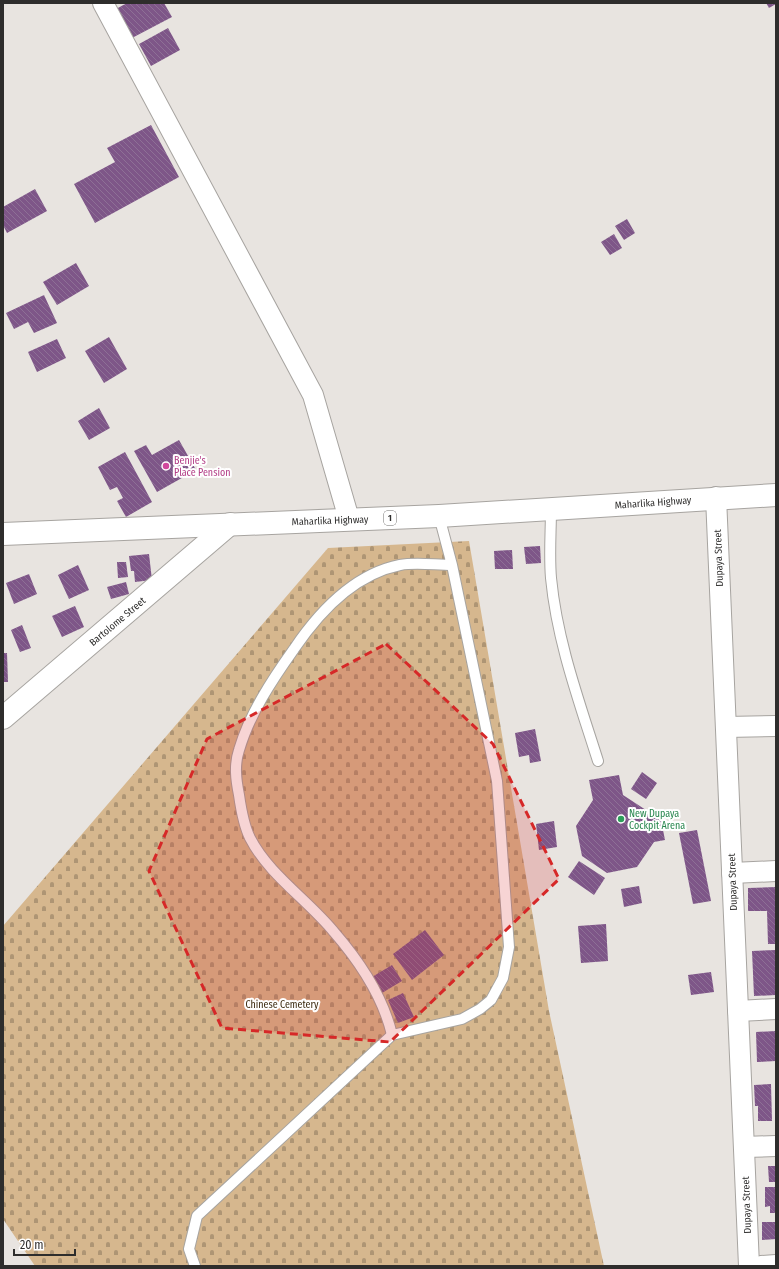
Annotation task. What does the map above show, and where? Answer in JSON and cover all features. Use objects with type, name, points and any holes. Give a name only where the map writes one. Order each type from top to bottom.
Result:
[{"type":"main road","name":"Maharlika Highway","points":[[3,534],[439,516],[776,495]]},
{"type":"main road","name":"Bartolome Street","points":[[3,718],[230,524]]},
{"type":"street","points":[[103,3],[313,395],[349,519]]},
{"type":"street","name":"Dupaya Street","points":[[716,498],[749,1266]]},
{"type":"street","points":[[726,727],[776,726]]},
{"type":"street","points":[[732,873],[776,871]]},
{"type":"street","points":[[738,1011],[776,1009]]},
{"type":"street","points":[[744,1148],[776,1146]]},
{"type":"street","points":[[761,1266],[776,1265]]},
{"type":"lane","points":[[551,508],[551,578],[559,629],[598,761]]},
{"type":"lane","points":[[194,1266],[189,1249],[197,1216],[392,1035],[462,1019],[480,1009],[491,1000],[503,978],[509,947],[497,781],[452,564],[439,516]]},
{"type":"lane","points":[[392,1035],[382,1004],[361,966],[334,931],[269,865],[250,838],[241,808],[235,776],[238,751],[254,713],[279,670],[300,640],[324,611],[357,583],[379,572],[401,565],[452,564]]},
{"type":"highlighted area","points":[[386,644],[493,744],[559,879],[390,1042],[222,1028],[149,871],[207,739]]},
{"type":"green space","name":"Chinese Cemetery","points":[[469,541],[549,1011],[604,1266],[35,1266],[3,1219],[3,926],[328,548]]},
{"type":"building","points":[[127,3],[164,3],[172,17],[132,38],[116,9]]},
{"type":"building","points":[[766,3],[776,3],[776,4],[769,8]]},
{"type":"building","points":[[168,28],[180,50],[151,66],[139,44]]},
{"type":"building","points":[[151,125],[179,177],[95,223],[74,184],[115,162],[107,148]]},
{"type":"building","points":[[35,189],[47,211],[7,233],[3,225],[3,207]]},
{"type":"building","points":[[627,219],[635,233],[624,240],[615,226]]},
{"type":"building","points":[[614,234],[622,248],[610,255],[601,242]]},
{"type":"building","points":[[76,263],[89,286],[57,305],[43,282]]},
{"type":"building","points":[[44,295],[57,323],[34,333],[28,322],[14,329],[6,313]]},
{"type":"building","points":[[109,337],[127,369],[104,383],[85,351]]},
{"type":"building","points":[[57,339],[66,358],[37,372],[28,352]]},
{"type":"building","points":[[99,408],[110,428],[89,440],[78,421]]},
{"type":"building","points":[[179,440],[196,470],[157,492],[134,451],[146,445],[152,455]]},
{"type":"building","points":[[125,452],[152,502],[126,517],[117,501],[123,498],[117,487],[110,490],[98,467]]},
{"type":"building","points":[[540,546],[541,563],[526,564],[524,547]]},
{"type":"building","points":[[512,550],[513,569],[495,569],[494,551]]},
{"type":"building","points":[[149,554],[152,580],[135,582],[134,571],[131,571],[129,556]]},
{"type":"building","points":[[117,562],[126,562],[128,577],[118,578]]},
{"type":"building","points":[[78,565],[89,590],[69,599],[58,575]]},
{"type":"building","points":[[29,574],[37,594],[14,604],[6,583]]},
{"type":"building","points":[[126,582],[129,594],[111,599],[107,587]]},
{"type":"building","points":[[75,606],[84,627],[62,637],[52,616]]},
{"type":"building","points":[[22,625],[31,648],[20,652],[11,630]]},
{"type":"building","points":[[3,653],[7,653],[8,682],[3,682]]},
{"type":"building","points":[[535,729],[541,761],[530,763],[529,755],[519,757],[515,733]]},
{"type":"building","points":[[642,772],[657,783],[646,799],[631,789]]},
{"type":"building","name":"New Dupaya Cockpit Arena","points":[[619,775],[623,795],[649,812],[659,810],[665,840],[654,842],[637,867],[607,873],[582,856],[576,826],[593,800],[589,780]]},
{"type":"building","points":[[554,821],[557,847],[539,850],[536,824]]},
{"type":"building","points":[[697,830],[711,901],[693,904],[679,833]]},
{"type":"building","points":[[579,861],[605,878],[594,895],[568,877]]},
{"type":"building","points":[[639,886],[642,903],[624,907],[621,889]]},
{"type":"building","points":[[776,887],[776,944],[768,944],[767,911],[748,911],[748,888]]},
{"type":"building","points":[[606,924],[608,961],[581,963],[578,926]]},
{"type":"building","points":[[425,930],[444,955],[412,980],[393,954]]},
{"type":"building","points":[[776,950],[776,995],[754,996],[752,951]]},
{"type":"building","points":[[392,965],[402,981],[382,993],[372,977]]},
{"type":"building","points":[[711,972],[714,992],[691,995],[688,975]]},
{"type":"building","points":[[403,993],[414,1017],[398,1023],[388,1000]]},
{"type":"building","points":[[776,1031],[776,1061],[757,1062],[756,1032]]},
{"type":"building","points":[[771,1084],[772,1121],[758,1121],[758,1106],[755,1106],[754,1085]]},
{"type":"building","points":[[768,1166],[776,1166],[776,1182],[769,1182]]},
{"type":"building","points":[[765,1187],[776,1187],[776,1213],[770,1213],[770,1206],[765,1207]]},
{"type":"building","points":[[762,1222],[776,1222],[776,1239],[762,1240]]},
{"type":"place","name":"Benjie's Place Pension","points":[[166,466]]},
{"type":"place","name":"New Dupaya Cockpit Arena","points":[[621,819]]}]
